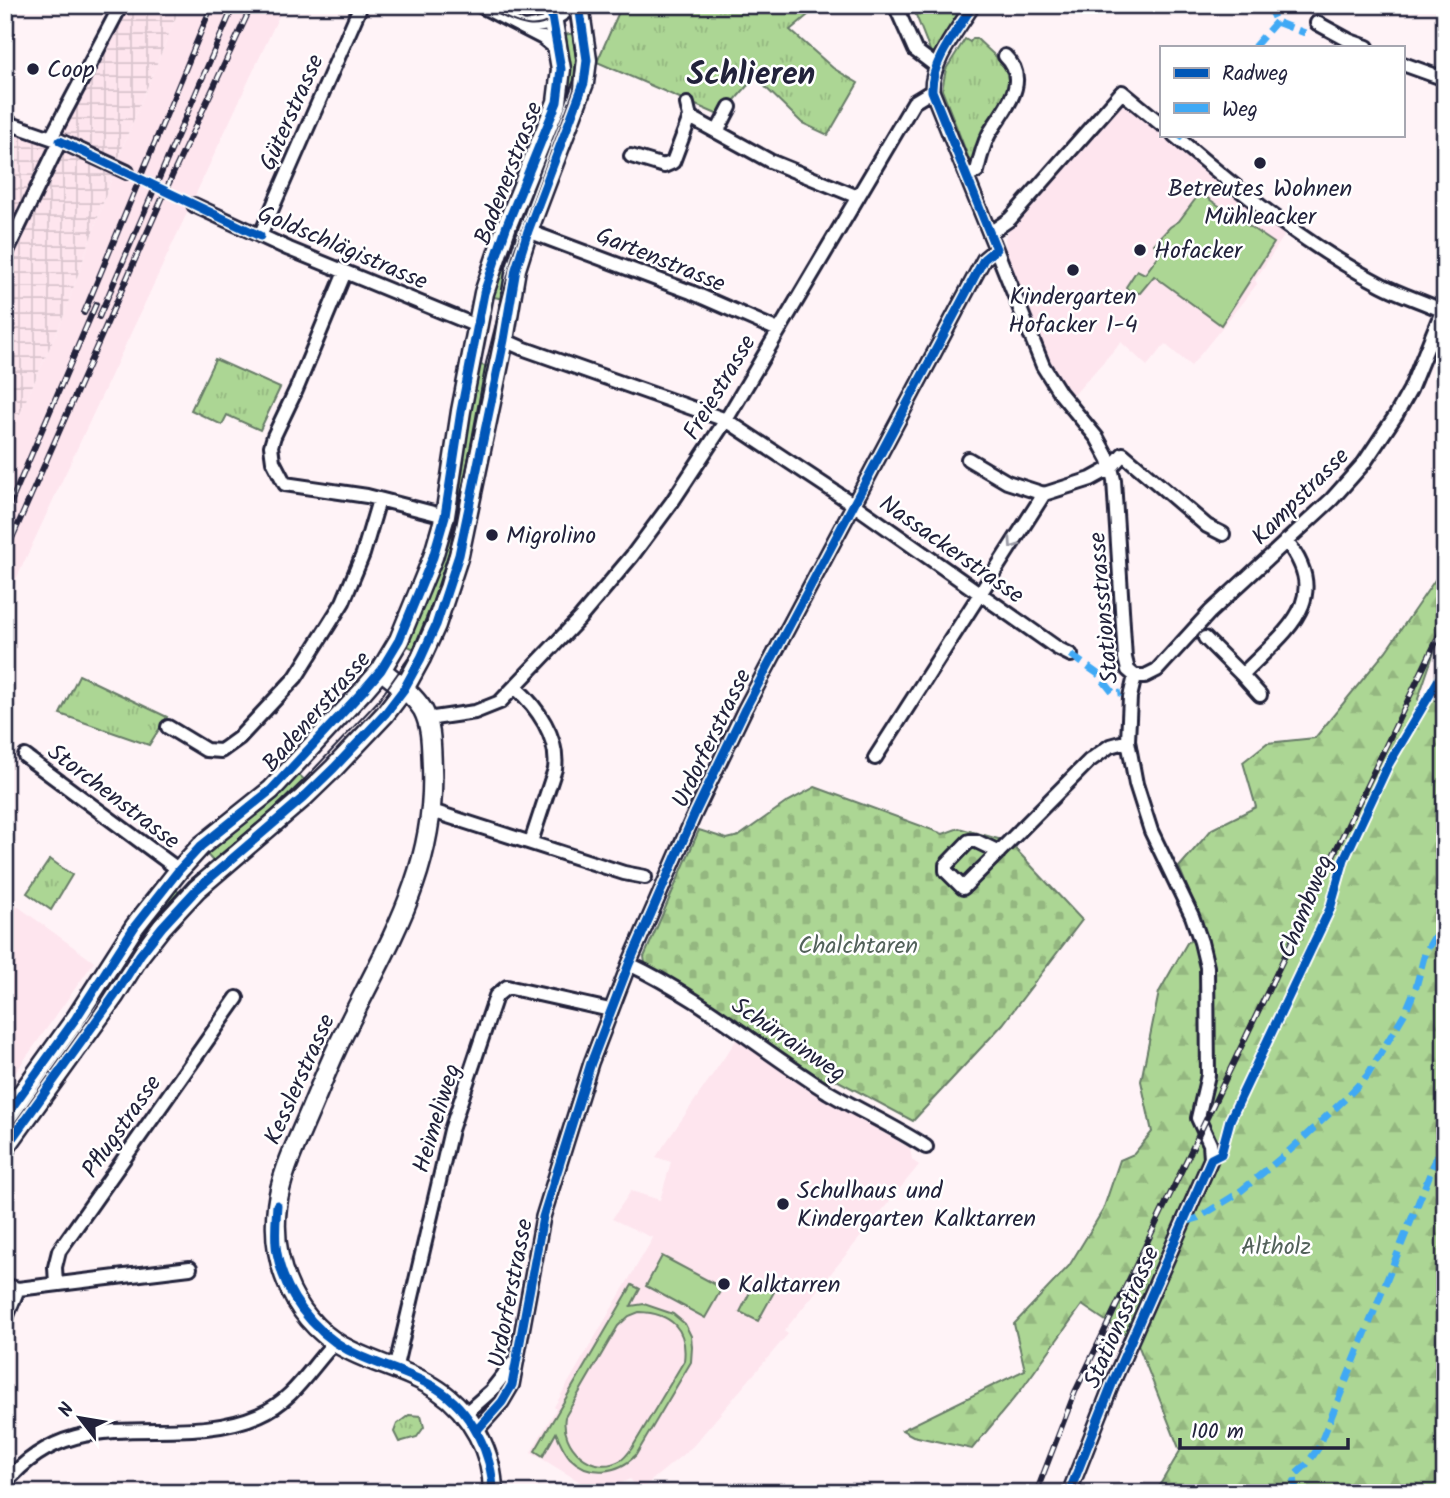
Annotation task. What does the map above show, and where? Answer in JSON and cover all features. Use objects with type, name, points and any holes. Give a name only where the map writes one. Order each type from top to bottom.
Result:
[{"type":"main road","name":"Badenerstrasse","points":[[5,1148],[147,946],[197,889],[322,780],[385,714],[404,689],[436,625],[459,555],[504,340],[516,269],[584,83],[587,60],[578,5]]},
{"type":"main road","name":"Badenerstrasse","points":[[5,1117],[76,1018],[135,926],[178,870],[204,844],[271,790],[381,670],[414,608],[445,516],[483,298],[501,241],[561,86],[551,13]]},
{"type":"main road","points":[[477,326],[504,340]]},
{"type":"main road","name":"Kesslerstrasse","points":[[381,670],[418,704],[426,719],[430,738],[432,811],[411,895],[389,947],[337,1048],[290,1159],[277,1205],[277,1255],[286,1280],[306,1315],[335,1342],[435,1388],[465,1414]]},
{"type":"main road","points":[[178,870],[197,889]]},
{"type":"main road","points":[[465,1414],[488,1459],[493,1493]]},
{"type":"street","points":[[5,255],[55,139],[121,5]]},
{"type":"street","name":"Güterstrasse","points":[[260,236],[361,5]]},
{"type":"street","points":[[479,5],[524,28],[558,50]]},
{"type":"street","points":[[524,28],[544,25],[551,13],[578,5]]},
{"type":"street","points":[[895,5],[915,50],[936,66]]},
{"type":"street","points":[[973,5],[936,66],[931,78],[932,91],[996,249]]},
{"type":"street","points":[[1317,23],[1364,46]]},
{"type":"street","points":[[966,176],[977,171],[988,136],[1012,99],[1016,86],[1016,71],[1005,56]]},
{"type":"street","points":[[1404,64],[1445,79]]},
{"type":"street","name":"Freiestrasse","points":[[426,719],[486,710],[500,702],[583,614],[632,556],[672,502],[726,420],[914,102],[932,91]]},
{"type":"street","points":[[990,233],[1010,219],[1122,92],[1160,123]]},
{"type":"street","points":[[631,156],[664,166],[673,162],[690,117],[687,104]]},
{"type":"street","points":[[718,132],[730,107]]},
{"type":"street","points":[[690,117],[770,161],[858,197]]},
{"type":"street","points":[[5,121],[55,139],[127,172]]},
{"type":"street","points":[[1175,136],[1256,204],[1305,239],[1385,286],[1443,307]]},
{"type":"street","name":"Goldschlägistrasse","points":[[194,205],[260,236],[477,326]]},
{"type":"street","name":"Gartenstrasse","points":[[528,231],[691,292],[778,330]]},
{"type":"street","name":"Stationsstrasse","points":[[996,249],[1050,380],[1097,438],[1111,468],[1114,480],[1125,658],[1128,670],[1135,676],[1130,697],[1128,741],[1142,806],[1192,916],[1207,967],[1208,1075],[1198,1118],[1210,1144],[1211,1158],[1112,1384],[1069,1493]]},
{"type":"street","name":"Urdorferstrasse","points":[[476,1431],[512,1385],[542,1217],[582,1088],[629,964],[720,759],[984,259],[996,249]]},
{"type":"street","points":[[345,272],[274,436],[271,446],[273,461],[285,484],[367,496],[445,516]]},
{"type":"street","name":"Kampstrasse","points":[[1135,676],[1145,676],[1157,670],[1210,612],[1332,499],[1380,441],[1410,390],[1443,307]]},
{"type":"street","name":"Nassackerstrasse","points":[[504,340],[726,420],[1071,655]]},
{"type":"street","points":[[968,459],[1007,482],[1044,494],[1091,479],[1111,468],[1123,454],[1207,526],[1223,534]]},
{"type":"street","points":[[875,758],[1044,494]]},
{"type":"street","points":[[168,727],[206,750],[220,751],[248,729],[296,677],[343,602],[363,554],[379,500]]},
{"type":"street","points":[[1242,675],[1290,625],[1302,608],[1307,586],[1306,576],[1300,560],[1286,541]]},
{"type":"street","points":[[1205,638],[1260,695]]},
{"type":"street","points":[[515,687],[540,713],[556,758],[531,842]]},
{"type":"street","points":[[999,852],[1089,761],[1110,746],[1128,741]]},
{"type":"street","name":"Storchenstrasse","points":[[25,756],[178,870]]},
{"type":"street","points":[[432,811],[624,873],[645,877]]},
{"type":"street","name":"Schürrainweg","points":[[629,964],[716,1015],[829,1092],[895,1127],[926,1147]]},
{"type":"street","name":"Heimeliweg","points":[[395,1370],[450,1130],[496,996],[507,987],[610,1010]]},
{"type":"street","name":"Pflugstrasse","points":[[56,1284],[55,1268],[59,1251],[237,998]]},
{"type":"street","points":[[5,1320],[11,1287],[190,1268]]},
{"type":"street","points":[[5,1484],[31,1457],[54,1444],[82,1435],[221,1426],[261,1414],[293,1392],[335,1342]]},
{"type":"street","name":"Urdorferstrasse","points":[[465,1414],[504,1376],[516,1356]]},
{"type":"shaded area","points":[[124,5],[181,5],[124,143],[62,320],[5,447],[5,132],[19,133],[49,147]]},
{"type":"shaded area","points":[[181,5],[284,5],[5,603],[5,447],[62,320],[124,143]]},
{"type":"shaded area","name":"Hofacker","points":[[1126,103],[1160,130],[1160,136],[1167,136],[1281,229],[1284,236],[1255,280],[1257,284],[1191,366],[1165,344],[1147,366],[1121,342],[1073,396],[1052,366],[1006,252],[1005,238],[1009,230]]},
{"type":"shaded area","points":[[5,897],[94,962],[5,1087]]},
{"type":"shaded area","name":"Kalktarren","points":[[737,1039],[824,1099],[910,1148],[912,1160],[919,1165],[784,1331],[788,1334],[693,1446],[640,1490],[630,1479],[608,1489],[590,1488],[531,1452],[556,1409],[554,1407],[653,1238],[612,1219],[631,1191],[660,1200],[671,1162],[656,1157]]},
{"type":"green space","points":[[622,5],[820,5],[790,30],[833,68],[858,83],[828,135],[802,123],[755,77],[721,116],[597,62]]},
{"type":"green space","points":[[912,5],[967,5],[942,49],[931,53]]},
{"type":"green space","points":[[580,32],[583,66],[507,300],[490,296],[560,105],[559,36]]},
{"type":"green space","points":[[973,38],[1006,66],[1011,85],[973,163],[969,159],[942,90],[946,69],[965,39],[970,42]]},
{"type":"green space","points":[[1200,193],[1274,243],[1221,325],[1154,276],[1140,293],[1130,292],[1126,287],[1137,270],[1145,274],[1165,247],[1156,247],[1154,244],[1179,221]]},
{"type":"green space","points":[[215,359],[280,388],[260,430],[227,415],[222,425],[191,410]]},
{"type":"green space","points":[[474,364],[492,367],[459,530],[420,652],[404,644],[430,585]]},
{"type":"green space","name":"Altholz","points":[[1445,572],[1445,620],[1418,699],[1426,709],[1445,674],[1445,1493],[1155,1493],[1180,1451],[1137,1342],[1082,1305],[1021,1390],[972,1449],[913,1436],[902,1430],[1025,1370],[1014,1324],[1069,1266],[1103,1210],[1120,1160],[1134,1154],[1152,1132],[1141,1081],[1159,992],[1187,943],[1205,931],[1179,867],[1212,829],[1256,807],[1243,762],[1267,743],[1315,738],[1386,651],[1439,574]]},
{"type":"green space","points":[[79,675],[167,717],[149,745],[60,714]]},
{"type":"green space","points":[[295,771],[310,785],[217,866],[204,851]]},
{"type":"green space","name":"Chalchtaren","points":[[815,787],[943,834],[959,828],[1009,842],[1082,920],[1003,1024],[913,1121],[831,1077],[826,1084],[649,970],[645,963],[644,957],[699,830],[727,839],[739,836],[787,802]]},
{"type":"green space","points":[[50,859],[72,875],[51,910],[27,893]]},
{"type":"green space","points":[[175,887],[181,896],[5,1142],[5,1124],[134,934]]},
{"type":"green space","points":[[662,1256],[722,1288],[705,1318],[646,1286]]},
{"type":"green space","points":[[755,1282],[774,1292],[758,1321],[740,1312]]},
{"type":"green space","points":[[632,1285],[640,1289],[631,1306],[644,1304],[673,1314],[685,1324],[691,1336],[691,1362],[636,1455],[629,1461],[603,1471],[586,1468],[570,1458],[556,1433],[543,1456],[535,1451]],"holes":[[[639,1312],[668,1320],[680,1332],[685,1350],[684,1361],[625,1456],[610,1464],[589,1462],[573,1448],[565,1428],[565,1417],[618,1326],[629,1316]]]},
{"type":"green space","points":[[409,1415],[421,1416],[424,1427],[417,1437],[399,1442],[394,1432],[397,1424]]},
{"type":"tunnel","points":[[127,172],[194,205]]},
{"type":"tram line","points":[[482,5],[513,21],[535,25],[545,23],[562,5]]},
{"type":"tram line","points":[[5,1137],[90,1018],[159,914],[189,881],[271,812],[303,781],[379,700],[412,653],[440,584],[456,527],[486,363],[514,252],[574,90],[576,59],[568,5]]},
{"type":"railway","points":[[84,313],[212,5]]},
{"type":"railway","points":[[99,317],[234,5]]},
{"type":"railway","points":[[5,554],[173,174],[252,5]]},
{"type":"railway","points":[[5,516],[96,304]]},
{"type":"railway","points":[[1036,1493],[1075,1392],[1445,623]]},
{"type":"marked path","points":[[1268,5],[1276,22],[1305,33]]},
{"type":"marked path","points":[[1255,46],[1276,22]]},
{"type":"marked path","points":[[1071,655],[1098,674],[1114,694],[1121,693]]},
{"type":"marked path","points":[[1185,1222],[1198,1218],[1237,1194],[1287,1153],[1367,1076],[1406,1011],[1425,953],[1445,919]]},
{"type":"marked path","points":[[1296,1493],[1294,1476],[1319,1447],[1445,1137]]},
{"type":"cycle path","points":[[5,1117],[76,1018],[135,926],[179,870],[201,846],[271,790],[381,670],[399,640],[433,557],[445,516],[461,411],[484,293],[507,225],[557,102],[561,69],[550,5]]},
{"type":"cycle path","points":[[5,1148],[162,927],[197,889],[334,768],[385,714],[404,689],[421,658],[436,625],[459,555],[504,340],[516,269],[584,83],[587,60],[579,5]]},
{"type":"cycle path","points":[[476,1431],[502,1402],[512,1385],[543,1217],[591,1063],[629,964],[695,813],[745,709],[984,259],[996,249],[932,91],[941,57],[973,5]]},
{"type":"cycle path","points":[[60,141],[260,236]]},
{"type":"cycle path","name":"Chambweg","points":[[1069,1493],[1112,1384],[1211,1159],[1221,1154],[1230,1120],[1330,909],[1344,859],[1388,765],[1445,669]]},
{"type":"cycle path","points":[[277,1205],[277,1253],[286,1282],[302,1309],[323,1332],[348,1350],[426,1382],[448,1397],[477,1433],[489,1463],[493,1493]]},
{"type":"place","name":"Coop","points":[[33,69]]},
{"type":"place","name":"Betreutes Wohnen Mühleacker","points":[[1260,163]]},
{"type":"place","name":"Hofacker","points":[[1140,250]]},
{"type":"place","name":"Kindergarten Hofacker 1-4","points":[[1073,270]]},
{"type":"place","name":"Migrolino","points":[[492,535]]},
{"type":"place","name":"Schulhaus und Kindergarten Kalktarren","points":[[783,1204]]},
{"type":"place","name":"Kalktarren","points":[[724,1284]]},
{"type":"district","name":"Schlieren","points":[[751,73]]}]
